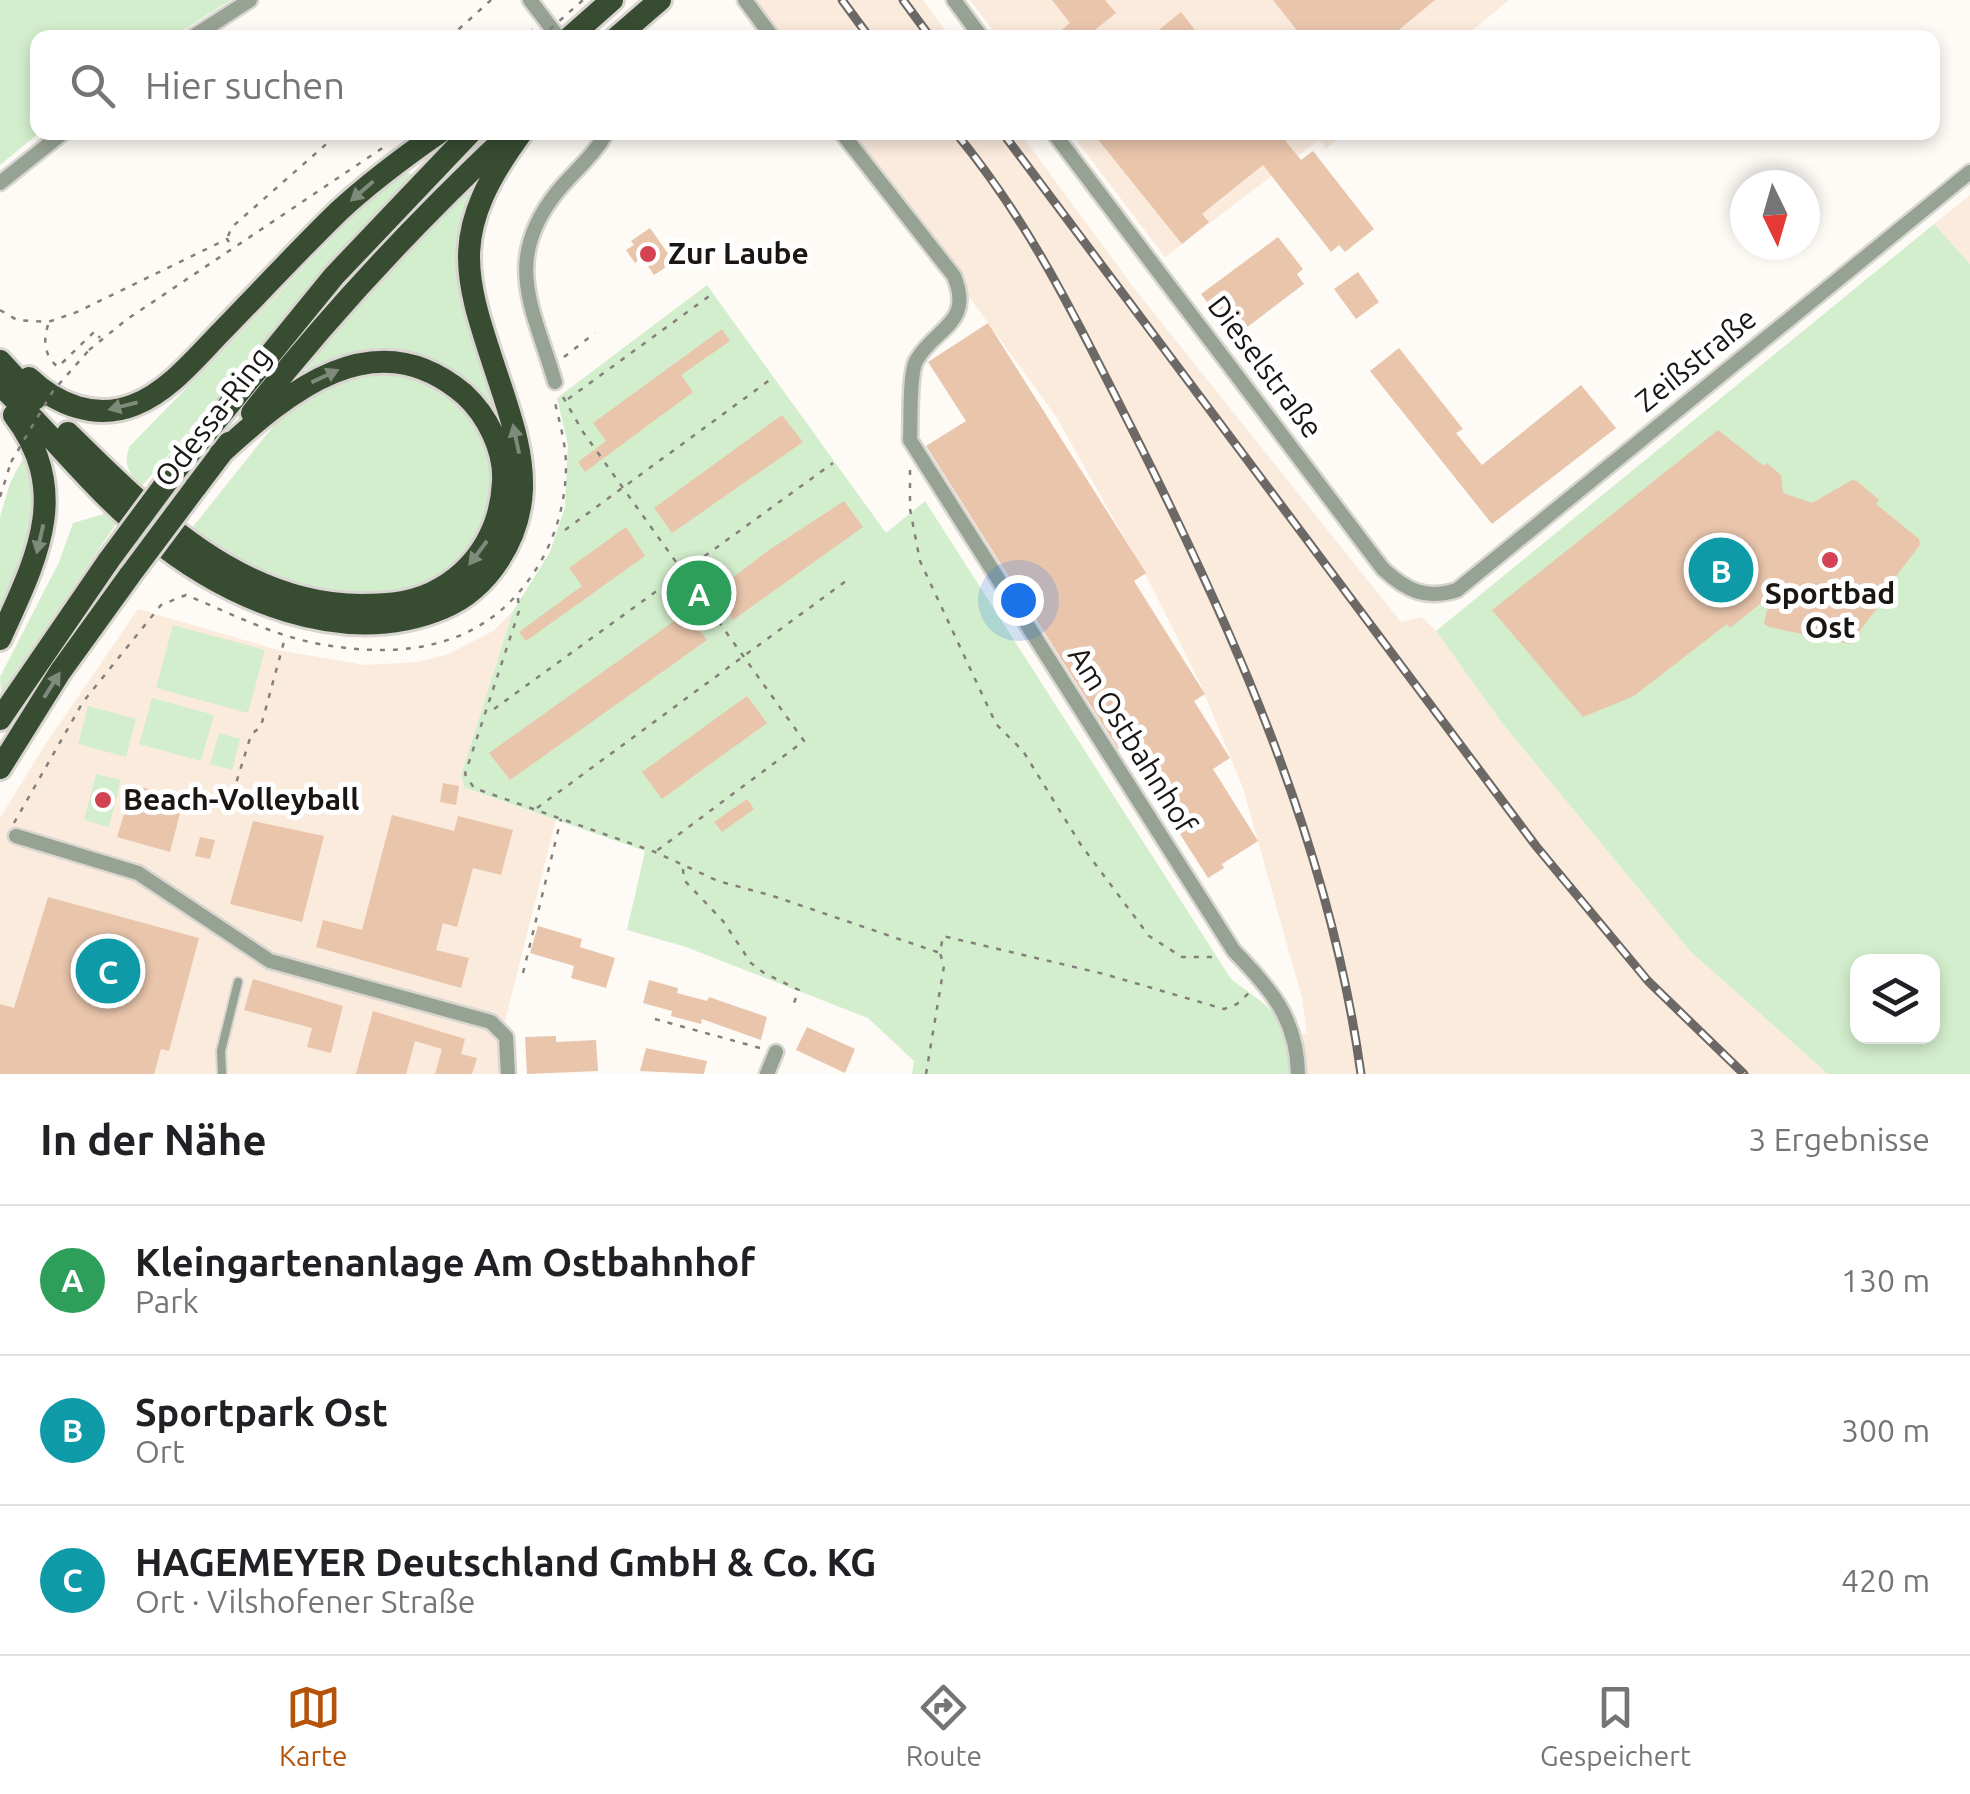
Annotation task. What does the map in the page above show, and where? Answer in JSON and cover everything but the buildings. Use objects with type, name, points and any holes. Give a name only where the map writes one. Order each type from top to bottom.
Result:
[{"type":"highway","points":[[578,30],[612,0]]},
{"type":"highway","points":[[625,30],[660,0]]},
{"type":"highway","points":[[0,350],[62,403],[102,411],[134,405],[164,387],[196,358],[338,212],[428,140]]},
{"type":"highway","name":"Odessa-Ring","points":[[0,719],[175,471],[334,276],[464,140]]},
{"type":"highway","name":"Odessa-Ring","points":[[0,768],[60,672],[282,375],[358,288],[503,140]]},
{"type":"highway","points":[[0,385],[146,533],[177,557],[236,591],[271,606],[344,622],[408,620],[454,604],[493,568],[506,548],[520,510],[522,485],[515,429],[473,298],[468,247],[481,196],[517,140]]},
{"type":"highway","points":[[0,361],[95,460],[186,541],[248,577],[294,596],[345,605],[404,603],[426,596],[453,581],[470,565],[488,542],[499,515],[504,478],[499,450],[488,423],[450,383],[424,370],[392,362],[340,368],[316,379],[264,414],[220,454]]},
{"type":"highway","points":[[0,396],[34,444],[44,476],[46,506],[33,566],[0,639]]},
{"type":"street","points":[[203,30],[250,0]]},
{"type":"street","points":[[530,0],[553,30]]},
{"type":"street","points":[[745,0],[767,30]]},
{"type":"street","points":[[954,0],[976,30]]},
{"type":"street","points":[[0,183],[54,140]]},
{"type":"street","points":[[553,374],[528,294],[525,264],[530,236],[540,214],[603,140]]},
{"type":"street","name":"Am Ostbahnhof","points":[[848,140],[944,262],[960,291],[960,306],[952,323],[915,363],[910,440],[1234,950],[1262,980],[1290,1022],[1298,1047],[1298,1074]]},
{"type":"street","name":"Dieselstraße","points":[[1059,140],[1384,569],[1402,586],[1418,593],[1438,596],[1457,590]]},
{"type":"street","name":"Zeißstraße","points":[[1457,590],[1970,172]]},
{"type":"street","points":[[16,836],[138,873],[270,961],[490,1022],[506,1037],[508,1074]]},
{"type":"street","points":[[767,1074],[776,1052]]},
{"type":"lane","points":[[222,1074],[221,1051],[238,982]]},
{"type":"path","points":[[457,30],[492,0]]},
{"type":"path","points":[[549,30],[582,0]]},
{"type":"path","points":[[531,30],[536,26]]},
{"type":"path","points":[[0,310],[17,320],[48,322],[227,240],[232,226],[331,140]]},
{"type":"path","points":[[0,497],[11,462],[53,392],[101,339],[392,142]]},
{"type":"path","points":[[227,240],[233,248]]},
{"type":"path","points":[[565,401],[712,294]]},
{"type":"path","points":[[48,322],[44,339],[51,361],[58,367],[95,332],[101,339]]},
{"type":"path","points":[[596,333],[553,374],[565,401],[804,741],[655,852]]},
{"type":"path","points":[[565,530],[771,379]]},
{"type":"path","points":[[911,461],[910,508],[920,561],[996,724],[1022,751],[1081,845],[1150,936],[1182,958],[1220,957],[1234,950]]},
{"type":"path","points":[[494,709],[832,463]]},
{"type":"path","points":[[536,810],[846,581]]},
{"type":"path","points":[[518,596],[519,611],[465,774],[474,788],[655,852],[718,882],[773,896],[940,953]]},
{"type":"path","points":[[229,806],[251,736],[262,726],[286,636]]},
{"type":"path","points":[[522,973],[561,818]]},
{"type":"path","points":[[683,867],[684,880],[722,921],[752,963],[764,974],[799,990],[792,1008]]},
{"type":"path","points":[[926,1074],[944,966],[940,953],[942,936],[1104,974],[1224,1008],[1237,1004],[1262,980]]},
{"type":"path","points":[[655,1020],[776,1052]]},
{"type":"shaded area","points":[[753,0],[923,0],[945,30],[775,30]]},
{"type":"shaded area","points":[[970,0],[1509,0],[1473,30],[993,30]]},
{"type":"shaded area","points":[[855,140],[1025,140],[1137,292],[1401,622],[1422,617],[1436,631],[1502,723],[1690,951],[1828,1074],[1288,1074],[1286,1033],[1307,1034],[1302,998],[1243,788],[1200,683],[1149,581],[1055,415]]},
{"type":"shaded area","points":[[1076,140],[1319,140],[1165,257]]},
{"type":"shaded area","points":[[1319,140],[1337,140],[1326,149]]},
{"type":"shaded area","points":[[1970,195],[1970,264],[1934,224]]},
{"type":"shaded area","points":[[138,609],[278,650],[365,665],[418,662],[446,655],[493,631],[513,611],[461,775],[466,789],[556,820],[498,1048],[498,1074],[0,1074],[0,818]]},
{"type":"green space","points":[[0,0],[231,0],[184,30],[30,30],[30,140],[0,165]]},
{"type":"green space","points":[[404,170],[414,176],[314,283],[142,486],[128,468],[130,446],[366,203]]},
{"type":"green space","points":[[464,192],[472,197],[466,212],[502,413],[502,433],[456,377],[330,362],[310,373],[304,367]]},
{"type":"green space","points":[[1934,224],[1970,264],[1970,1074],[1828,1074],[1690,951],[1502,723],[1436,631]]},
{"type":"green space","points":[[707,285],[886,533],[925,501],[1231,979],[1267,1007],[1283,1027],[1289,1055],[1288,1074],[912,1074],[914,1061],[868,1018],[686,947],[627,930],[645,851],[465,788],[461,775],[513,611],[550,552],[565,507],[568,445],[557,398]]},
{"type":"green space","points":[[384,371],[444,390],[476,420],[493,459],[493,501],[469,555],[425,587],[387,597],[328,593],[260,573],[188,533],[287,409],[331,380]]},
{"type":"green space","points":[[29,447],[34,514],[27,547],[0,619],[0,517],[10,483]]},
{"type":"green space","points":[[107,513],[118,521],[1,693],[0,677],[59,562],[73,523]]},
{"type":"green space","points":[[173,625],[265,650],[248,713],[156,688]]},
{"type":"green space","points":[[152,698],[214,715],[201,761],[139,744]]},
{"type":"green space","points":[[88,706],[136,719],[126,757],[78,744]]},
{"type":"green space","points":[[219,733],[240,739],[232,770],[210,764]]},
{"type":"green space","name":"Beach-Volleyball","points":[[96,774],[121,780],[109,827],[84,820]]},
{"type":"railway","points":[[842,0],[864,30]]},
{"type":"railway","points":[[903,0],[925,30]]},
{"type":"railway","points":[[961,140],[1030,237],[1071,310],[1168,503],[1240,660],[1273,740],[1326,904],[1361,1074]]},
{"type":"railway","points":[[1008,140],[1536,846],[1648,981],[1744,1074]]},
{"type":"place","name":"Zur Laube","points":[[648,254]]},
{"type":"place","name":"Sportbad Ost","points":[[1830,560]]},
{"type":"place","name":"Sportpark Ost","points":[[1721,570]]},
{"type":"place","name":"Kleingartenanlage Am Ostbahnhof","points":[[699,593]]},
{"type":"place","name":"Beach-Volleyball","points":[[103,800]]},
{"type":"place","name":"HAGEMEYER Deutschland GmbH & Co. KG","points":[[108,971]]}]
